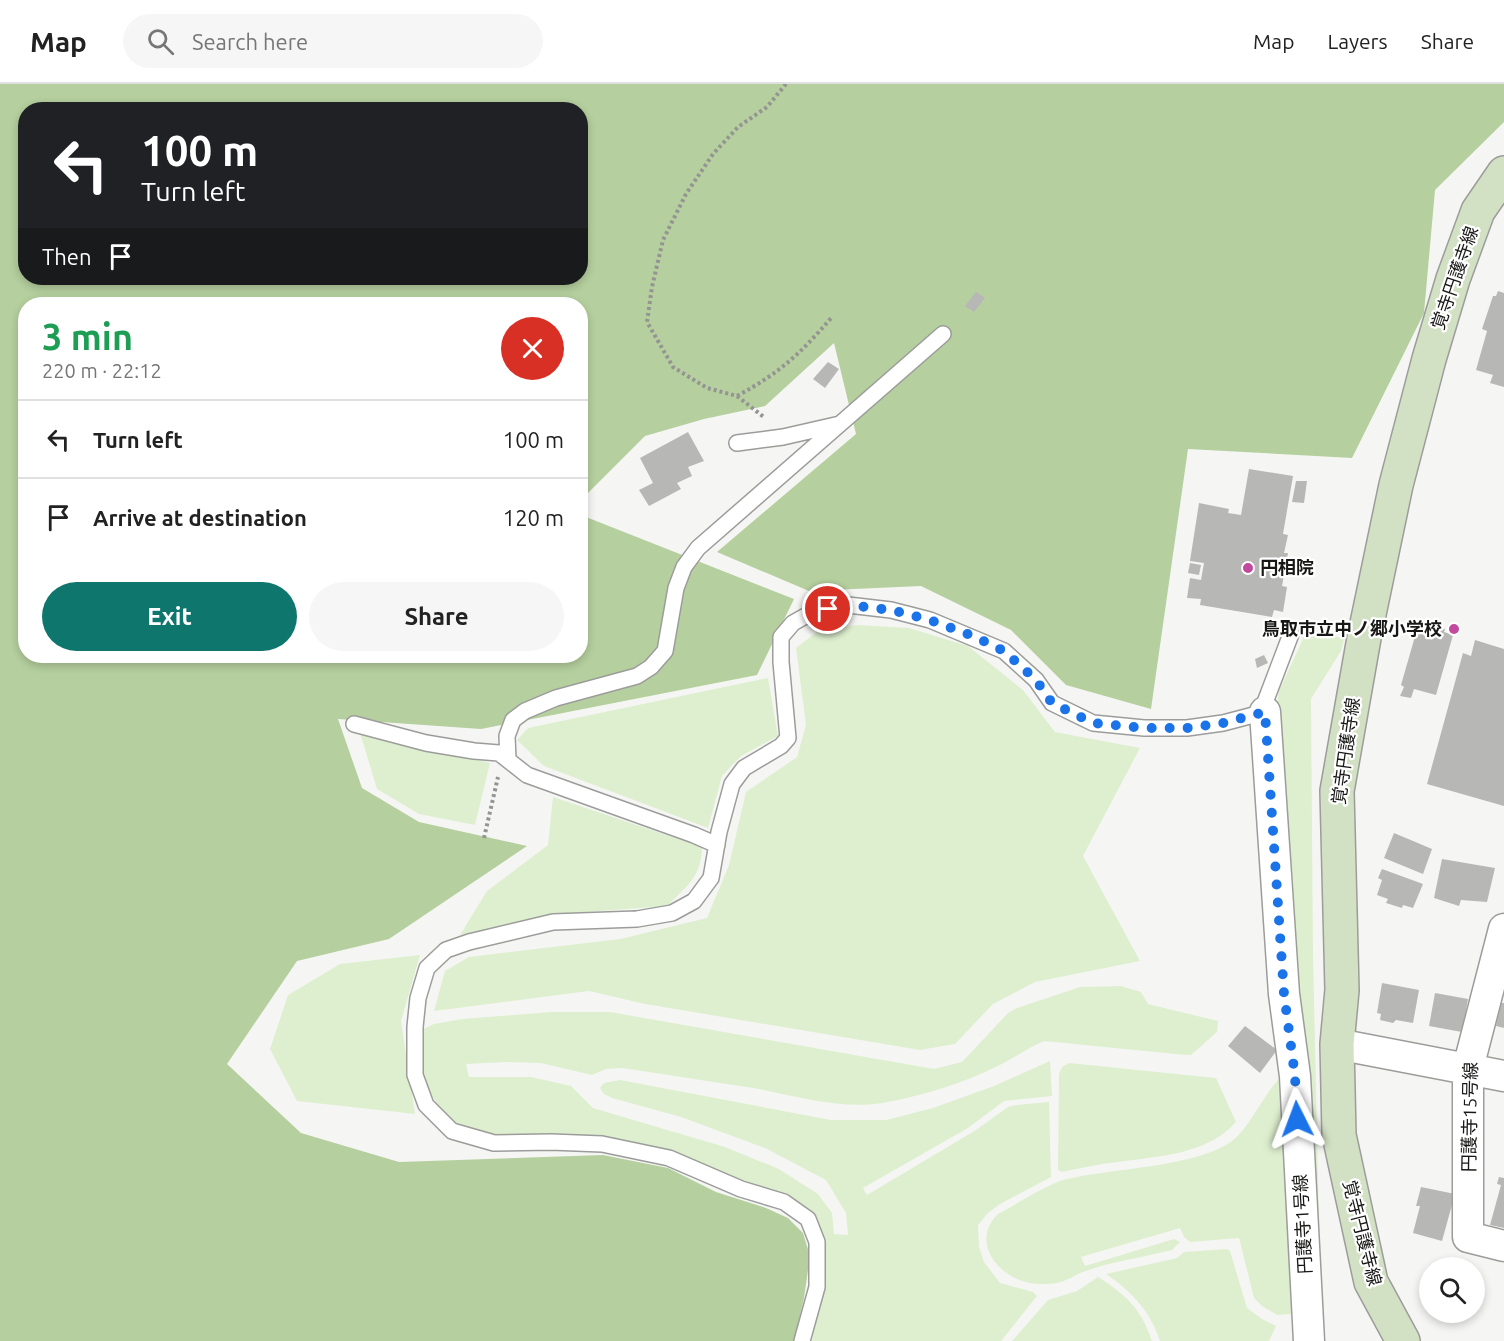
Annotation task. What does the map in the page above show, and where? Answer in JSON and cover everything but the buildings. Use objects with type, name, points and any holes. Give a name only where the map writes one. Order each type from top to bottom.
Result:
[{"type":"street","name":"覚寺円護寺線","points":[[1403,1341],[1371,1282],[1339,1136],[1337,1044],[1342,990],[1337,791],[1364,638],[1396,485],[1453,279],[1478,211],[1504,173]]},
{"type":"street","name":"円護寺1号線","points":[[1265,712],[1284,994],[1295,1076],[1307,1340]]},
{"type":"street","name":"円護寺15号線","points":[[1504,929],[1468,1068],[1468,1237],[1504,1246]]},
{"type":"street","points":[[1337,1044],[1504,1076]]},
{"type":"lane","points":[[506,758],[507,736],[513,720],[525,711],[556,698],[637,676],[651,667],[665,651],[676,588],[684,567],[698,548],[943,334]]},
{"type":"lane","points":[[737,443],[783,437],[842,424]]},
{"type":"lane","points":[[802,1341],[817,1287],[817,1242],[808,1219],[784,1202],[741,1189],[669,1158],[603,1144],[494,1143],[452,1131],[426,1105],[414,1075],[418,998],[427,968],[446,950],[469,942],[553,922],[638,919],[672,913],[694,902],[711,878],[732,784],[744,768],[781,746],[788,738],[781,637],[793,623],[809,614],[848,605],[891,610],[930,620],[973,636],[1004,651],[1036,680],[1052,703],[1093,723],[1144,728],[1187,728],[1223,723],[1265,712],[1264,705],[1291,634]]},
{"type":"lane","points":[[354,724],[426,743],[499,753],[527,775],[717,845]]},
{"type":"path","points":[[786,84],[767,107],[738,127],[713,154],[686,194],[663,240],[647,322],[673,366],[707,388],[737,396],[769,379],[795,358],[832,316]]},
{"type":"path","points":[[484,838],[506,758]]},
{"type":"green space","points":[[0,84],[1504,84],[1504,122],[1435,190],[1424,313],[1352,458],[1188,449],[1151,709],[1066,685],[1011,630],[921,586],[809,591],[717,552],[856,434],[834,343],[765,406],[704,419],[645,436],[588,493],[588,297],[18,297],[18,663],[588,663],[588,518],[794,599],[757,675],[481,729],[338,719],[362,788],[419,822],[527,846],[389,939],[297,961],[227,1064],[301,1133],[399,1162],[603,1155],[668,1168],[716,1192],[766,1208],[788,1218],[803,1233],[810,1256],[804,1298],[794,1341],[0,1341]]},
{"type":"green space","points":[[857,625],[909,628],[968,646],[1023,690],[1055,732],[1140,748],[1083,856],[1140,961],[1035,982],[993,1004],[955,1044],[920,1050],[645,1004],[589,991],[434,1011],[445,971],[469,957],[620,939],[707,918],[729,865],[746,792],[797,757],[806,725],[796,648],[818,631]]},
{"type":"green space","points":[[1308,628],[1344,639],[1341,651],[1311,699],[1313,953],[1319,1225],[1313,1225],[1275,717],[1279,691]]},
{"type":"green space","points":[[768,678],[778,736],[741,756],[722,776],[708,828],[544,766],[517,740],[528,728]]},
{"type":"green space","points":[[360,733],[490,763],[475,825],[419,814],[377,789]]},
{"type":"green space","points":[[553,797],[702,847],[696,873],[667,906],[560,914],[460,935],[487,891],[548,845]]},
{"type":"green space","points":[[420,955],[401,1021],[415,1114],[297,1101],[270,1049],[288,995],[340,964]]},
{"type":"green space","points":[[1121,986],[1141,992],[1148,1004],[1218,1021],[1217,1032],[1191,1055],[1044,1041],[996,1067],[944,1088],[888,1102],[854,1105],[622,1068],[606,1069],[592,1075],[541,1063],[466,1064],[469,1077],[531,1077],[571,1086],[593,1108],[725,1147],[779,1169],[818,1194],[832,1213],[834,1234],[848,1235],[846,1213],[826,1180],[765,1148],[681,1117],[612,1098],[604,1094],[600,1088],[604,1083],[620,1080],[831,1120],[886,1120],[933,1108],[994,1086],[1050,1061],[1052,1096],[1004,1101],[968,1128],[863,1188],[867,1195],[976,1130],[1008,1107],[1049,1102],[1051,1177],[1000,1204],[978,1225],[979,1247],[984,1262],[1000,1283],[1033,1292],[1037,1296],[1001,1341],[812,1341],[825,1268],[821,1230],[803,1207],[768,1189],[715,1171],[594,1137],[546,1134],[486,1135],[458,1127],[439,1107],[424,1080],[423,1029],[434,1024],[462,1019],[551,1012],[610,1012],[934,1069],[962,1062],[1008,1013],[1017,1008],[1080,987]]},
{"type":"green space","points":[[1069,1063],[1216,1078],[1236,1122],[1224,1133],[1196,1148],[1062,1172],[1058,1170],[1059,1074],[1062,1067]]},
{"type":"green space","points":[[1282,1076],[1293,1305],[1291,1314],[1277,1315],[1254,1298],[1239,1238],[1190,1242],[1184,1237],[1180,1228],[1081,1257],[1085,1266],[1174,1239],[1180,1242],[1172,1250],[1104,1265],[1053,1284],[1026,1282],[1013,1277],[1002,1270],[994,1260],[988,1249],[986,1238],[989,1226],[998,1214],[1063,1180],[1174,1162],[1216,1150],[1239,1134]]},
{"type":"green space","points":[[1227,1249],[1230,1251],[1247,1308],[1276,1326],[1269,1341],[1160,1341],[1151,1320],[1139,1303],[1106,1274],[1177,1258],[1184,1252]]},
{"type":"green space","points":[[1098,1277],[1131,1303],[1143,1320],[1152,1341],[1012,1341],[1048,1300],[1077,1291]]},
{"type":"place","name":"円相院","points":[[1248,568]]},
{"type":"place","name":"鳥取市立中ノ郷小学校","points":[[1454,629]]},
{"type":"route","points":[[828,609],[848,605],[891,610],[930,620],[973,636],[1004,651],[1036,680],[1052,703],[1093,723],[1144,728],[1187,728],[1223,723],[1265,712],[1284,994],[1295,1076],[1297,1119]]}]
